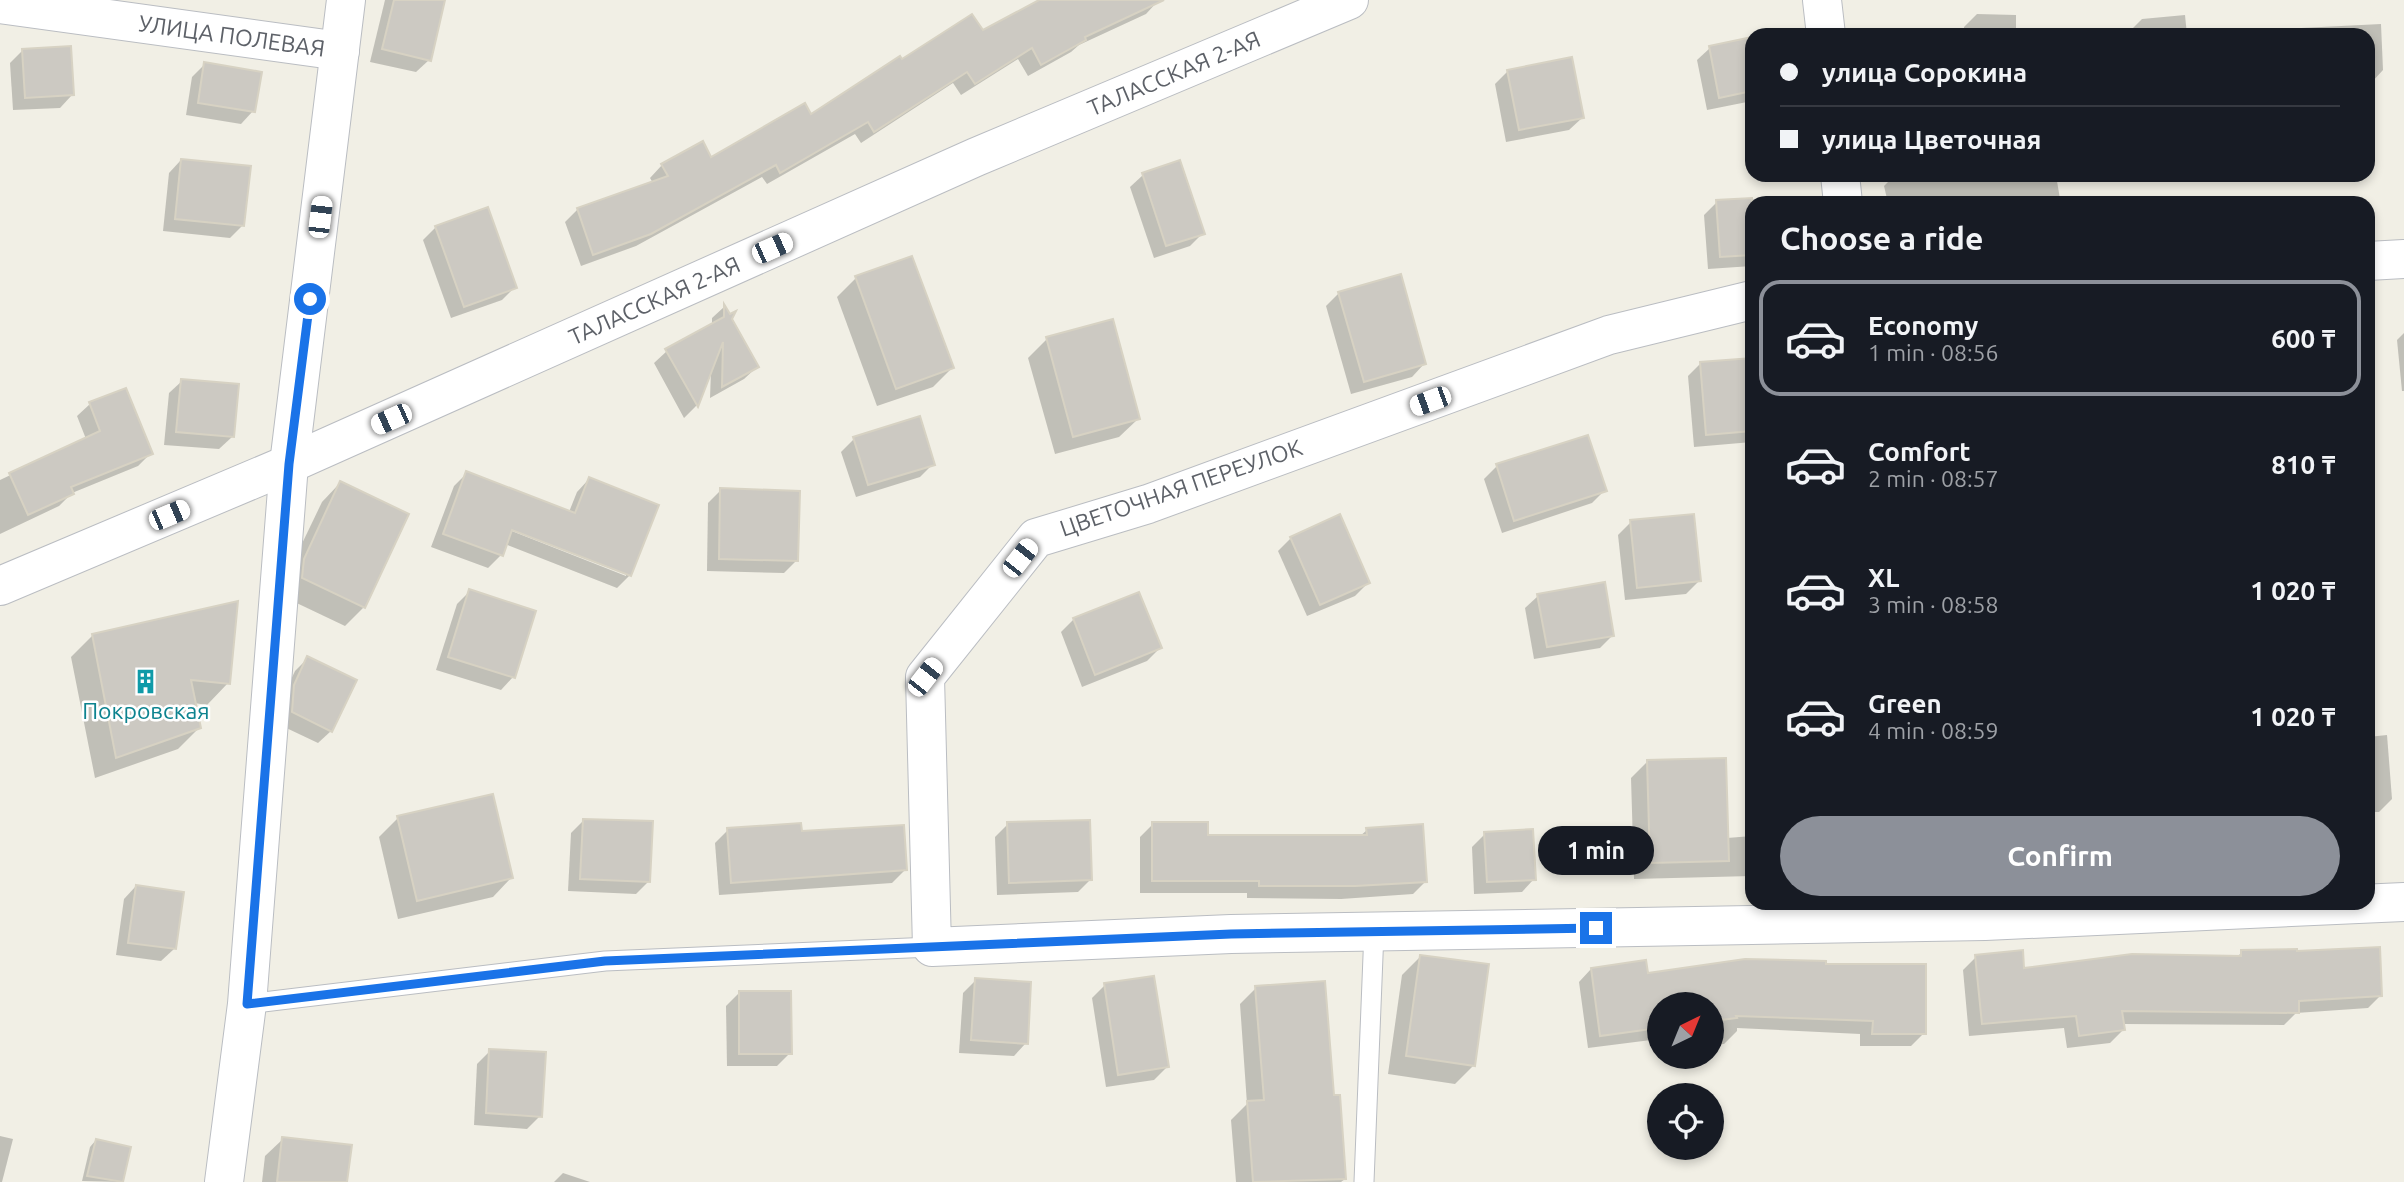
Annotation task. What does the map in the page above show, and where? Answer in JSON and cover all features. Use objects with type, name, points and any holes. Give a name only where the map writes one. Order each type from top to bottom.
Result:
[{"type":"street","points":[[224,1182],[247,1004],[289,464],[346,0]]},
{"type":"street","name":"ТАЛАССКАЯ 2-АЯ","points":[[0,586],[289,464],[976,157],[1349,0]]},
{"type":"street","points":[[1822,0],[1825,28]]},
{"type":"street","name":"УЛИЦА ПОЛЕВАЯ","points":[[0,4],[340,51]]},
{"type":"street","points":[[2375,261],[2404,259]]},
{"type":"street","name":"ЦВЕТОЧНАЯ ПЕРЕУЛОК","points":[[932,947],[925,677],[1036,537],[1148,504],[1609,335],[1745,302]]},
{"type":"street","points":[[2375,903],[2404,902]]},
{"type":"street","points":[[932,947],[1231,934],[1985,921],[2228,910]]},
{"type":"lane","points":[[1364,1182],[1374,931]]},
{"type":"lane","points":[[247,1004],[605,961],[932,947]]},
{"type":"building","points":[[394,0],[445,0],[431,61],[382,49]]},
{"type":"building","points":[[1039,0],[1164,0],[1085,37],[1086,40],[1041,65],[1032,48],[975,84],[967,72],[874,132],[868,122],[780,173],[776,165],[651,234],[593,255],[577,208],[668,176],[661,164],[703,141],[711,157],[805,103],[811,114],[900,56],[902,59],[972,14],[983,30]]},
{"type":"building","points":[[1745,38],[1745,92],[1719,98],[1709,46]]},
{"type":"building","points":[[71,46],[74,95],[25,98],[22,49]]},
{"type":"building","points":[[1572,57],[1584,118],[1519,130],[1507,70]]},
{"type":"building","points":[[204,62],[262,72],[255,112],[198,103]]},
{"type":"building","points":[[181,159],[251,166],[244,226],[175,219]]},
{"type":"building","points":[[1180,160],[1205,234],[1166,246],[1142,173]]},
{"type":"building","points":[[1745,198],[1745,255],[1720,257],[1716,200]]},
{"type":"building","points":[[488,207],[517,288],[464,307],[435,226]]},
{"type":"building","points":[[912,256],[954,368],[896,389],[855,276]]},
{"type":"building","points":[[1401,274],[1426,364],[1364,382],[1338,292]]},
{"type":"building","points":[[724,304],[730,314],[736,311],[732,319],[759,367],[722,387],[723,342],[698,407],[665,349],[724,317]]},
{"type":"building","points":[[1113,319],[1140,419],[1073,437],[1046,337]]},
{"type":"building","points":[[1745,359],[1745,432],[1706,435],[1700,362]]},
{"type":"building","points":[[181,379],[239,384],[234,437],[176,432]]},
{"type":"building","points":[[126,388],[153,454],[71,487],[74,494],[28,515],[9,473],[100,431],[89,402]]},
{"type":"building","points":[[920,416],[935,465],[868,485],[853,437]]},
{"type":"building","points":[[1588,435],[1607,491],[1514,521],[1496,464]]},
{"type":"building","points":[[466,471],[575,513],[589,477],[659,505],[631,576],[512,530],[503,556],[443,534]]},
{"type":"building","points":[[340,481],[409,514],[365,608],[302,578],[304,559]]},
{"type":"building","points":[[720,488],[800,491],[798,561],[719,559]]},
{"type":"building","points":[[1340,514],[1370,583],[1320,605],[1290,537]]},
{"type":"building","points":[[1694,514],[1701,581],[1637,588],[1630,520]]},
{"type":"building","points":[[1605,582],[1614,636],[1547,647],[1537,594]]},
{"type":"building","points":[[469,589],[536,611],[515,678],[448,657]]},
{"type":"building","points":[[1139,592],[1162,648],[1095,675],[1073,618]]},
{"type":"building","name":"Покровская","points":[[238,601],[230,684],[191,680],[201,728],[116,758],[92,634]]},
{"type":"building","points":[[307,656],[357,680],[332,732],[292,712],[294,685]]},
{"type":"building","points":[[1726,758],[1729,861],[1650,863],[1647,760]]},
{"type":"building","points":[[493,794],[513,878],[417,901],[397,816]]},
{"type":"building","points":[[583,819],[653,821],[650,882],[580,879]]},
{"type":"building","points":[[1090,820],[1092,880],[1009,883],[1007,822]]},
{"type":"building","points":[[1152,822],[1208,822],[1208,835],[1367,835],[1366,828],[1423,824],[1427,882],[1355,886],[1259,886],[1259,881],[1152,881]]},
{"type":"building","points":[[801,823],[802,831],[904,825],[907,870],[731,883],[727,828]]},
{"type":"building","points":[[1533,829],[1536,880],[1487,882],[1484,832]]},
{"type":"building","points":[[136,885],[184,892],[176,949],[128,943]]},
{"type":"building","points":[[2380,947],[2382,996],[2299,1001],[2299,1013],[2122,1011],[2125,1030],[2079,1036],[2076,1016],[1982,1024],[1975,955],[2023,950],[2024,968],[2132,954],[2241,956],[2241,950],[2297,951]]},
{"type":"building","points":[[1420,955],[1489,964],[1475,1066],[1406,1056]]},
{"type":"building","points":[[1745,959],[1826,961],[1826,964],[1926,964],[1926,1034],[1872,1034],[1873,1021],[1736,1016],[1737,1018],[1724,1020],[1724,992],[1647,992],[1647,1030],[1600,1036],[1591,968],[1646,960],[1648,973]]},
{"type":"building","points":[[1154,976],[1169,1067],[1118,1075],[1104,983]]},
{"type":"building","points":[[975,978],[1031,982],[1028,1044],[971,1040]]},
{"type":"building","points":[[1325,981],[1334,1095],[1340,1095],[1346,1179],[1253,1182],[1247,1101],[1264,1100],[1255,986]]},
{"type":"building","points":[[739,991],[791,991],[792,1054],[739,1054]]},
{"type":"building","points":[[489,1049],[546,1052],[542,1117],[486,1113]]},
{"type":"building","points":[[282,1137],[352,1145],[347,1182],[277,1182]]},
{"type":"building","points":[[96,1139],[131,1147],[123,1182],[87,1176]]},
{"type":"place","name":"Покровская","points":[[146,681]]},
{"type":"route","points":[[310,299],[289,464],[247,1004],[605,961],[1231,934],[1596,928]]}]
